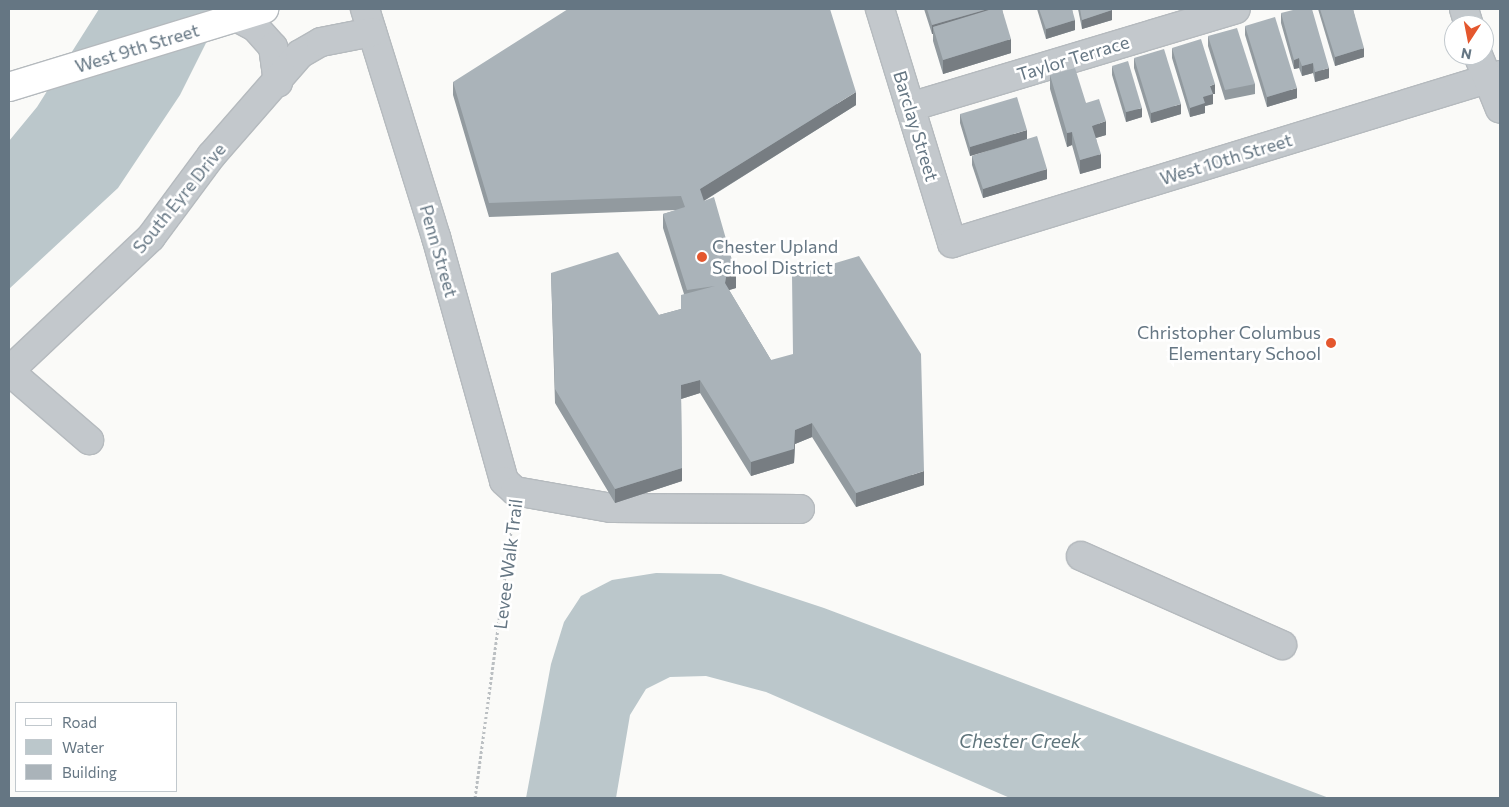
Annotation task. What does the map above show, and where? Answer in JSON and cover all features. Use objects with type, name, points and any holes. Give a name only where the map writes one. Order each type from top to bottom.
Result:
[{"type":"main road","name":"West 9th Street","points":[[18,84],[252,18]]},
{"type":"street","name":"Barclay Street","points":[[880,9],[952,243]]},
{"type":"street","name":"Taylor Terrace","points":[[910,107],[1236,9]]},
{"type":"street","points":[[252,18],[273,46],[278,83]]},
{"type":"street","name":"South Eyre Drive","points":[[9,371],[151,236],[211,156],[310,47],[369,21]]},
{"type":"street","name":"Penn Street","points":[[369,21],[504,481],[515,491]]},
{"type":"street","points":[[1488,70],[1500,109]]},
{"type":"street","name":"West 10th Street","points":[[952,243],[1488,70]]},
{"type":"street","points":[[9,371],[89,440]]},
{"type":"street","name":"Levee Walk Trail","points":[[515,491],[610,508],[800,509]]},
{"type":"street","points":[[1081,556],[1282,645]]},
{"type":"path","name":"Levee Walk Trail","points":[[475,798],[511,549],[515,491]]},
{"type":"water","points":[[99,9],[223,9],[180,95],[118,188],[9,289],[9,141],[37,107]]},
{"type":"water","name":"Chester Creek","points":[[656,573],[721,574],[824,608],[1329,798],[1010,798],[766,692],[706,676],[670,677],[646,689],[630,715],[616,798],[526,798],[551,664],[564,622],[581,596],[612,580]]},
{"type":"building","points":[[568,9],[830,9],[856,92],[700,189],[704,201],[714,197],[736,274],[726,277],[725,283],[771,360],[793,354],[792,276],[859,256],[921,354],[924,471],[856,493],[812,423],[795,430],[794,449],[751,462],[700,380],[681,385],[682,468],[615,489],[555,389],[551,273],[618,252],[659,315],[681,309],[681,295],[715,286],[687,290],[663,214],[685,207],[681,196],[489,203],[453,82]]},
{"type":"building","points":[[927,9],[988,9],[932,25]]},
{"type":"building","points":[[992,9],[1002,9],[1011,39],[943,60],[933,27]]},
{"type":"building","points":[[1039,9],[1072,9],[1075,20],[1046,29]]},
{"type":"building","points":[[1080,9],[1112,9],[1112,10],[1082,20]]},
{"type":"building","points":[[1297,9],[1312,9],[1329,68],[1315,72],[1313,63],[1302,66],[1299,58],[1294,60],[1281,13]]},
{"type":"building","points":[[1320,9],[1353,9],[1364,48],[1335,57]]},
{"type":"building","points":[[1275,17],[1297,88],[1267,97],[1245,26]]},
{"type":"building","points":[[1237,28],[1255,84],[1225,90],[1208,36]]},
{"type":"building","points":[[1201,39],[1215,84],[1210,86],[1213,94],[1203,97],[1205,103],[1190,108],[1172,48]]},
{"type":"building","points":[[1164,49],[1181,104],[1151,113],[1134,58]]},
{"type":"building","points":[[1128,61],[1142,108],[1126,112],[1112,66]]},
{"type":"building","points":[[1075,68],[1086,103],[1099,99],[1106,121],[1092,126],[1101,154],[1080,160],[1072,132],[1067,133],[1050,75]]},
{"type":"building","points":[[1017,97],[1027,130],[970,147],[960,114]]},
{"type":"building","points":[[1037,136],[1047,169],[983,189],[972,156]]},
{"type":"place","name":"Chester Upland School District","points":[[702,257]]},
{"type":"place","name":"Christopher Columbus Elementary School","points":[[1331,343]]}]
